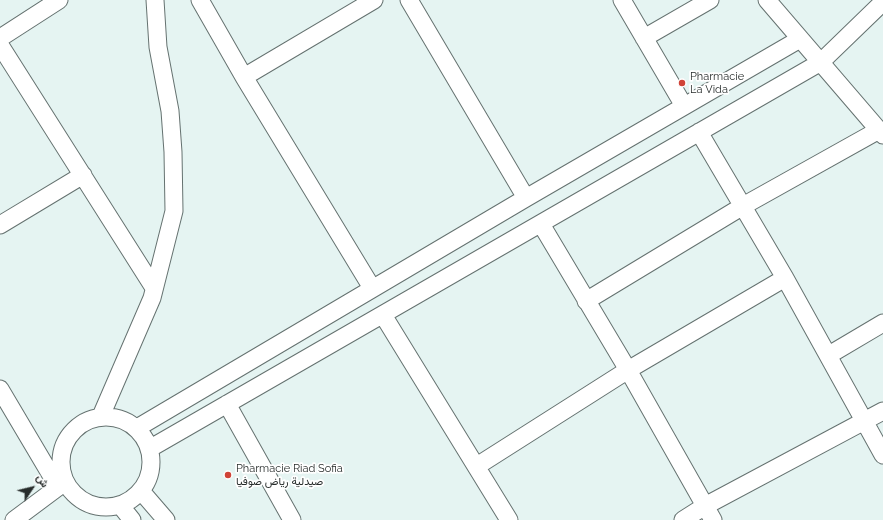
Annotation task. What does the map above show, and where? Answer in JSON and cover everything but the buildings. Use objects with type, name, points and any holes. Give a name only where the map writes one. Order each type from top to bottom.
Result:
[{"type":"street","points":[[0,38],[59,0]]},
{"type":"street","points":[[101,416],[152,298],[174,211],[173,152],[170,111],[158,47],[155,0]]},
{"type":"street","points":[[200,0],[244,77],[372,288]]},
{"type":"street","points":[[244,77],[374,0]]},
{"type":"street","points":[[409,0],[526,198]]},
{"type":"street","points":[[622,0],[684,106]]},
{"type":"street","points":[[644,38],[710,0]]},
{"type":"street","points":[[586,301],[744,206],[881,133],[767,0]]},
{"type":"street","points":[[149,449],[821,62],[883,2]]},
{"type":"street","points":[[137,428],[372,288],[800,39]]},
{"type":"street","points":[[0,45],[154,288]]},
{"type":"street","points":[[699,132],[744,206],[829,355],[863,421],[883,455]]},
{"type":"street","points":[[0,225],[83,175]]},
{"type":"street","points":[[541,224],[628,370],[709,513]]},
{"type":"street","points":[[477,466],[628,370],[785,278]]},
{"type":"street","points":[[383,315],[509,520]]},
{"type":"street","points":[[829,355],[883,323]]},
{"type":"street","points":[[0,389],[62,484],[84,502],[98,506],[112,507],[128,502],[141,491],[149,476],[152,459],[147,442],[137,428],[118,417],[101,416],[84,421],[70,432],[62,448],[60,465],[62,484]]},
{"type":"street","points":[[227,404],[292,520]]},
{"type":"street","points":[[683,520],[709,513],[863,421],[883,411]]},
{"type":"street","points":[[14,520],[62,484]]},
{"type":"street","points":[[141,491],[166,520]]},
{"type":"street","points":[[120,505],[132,520]]},
{"type":"place","name":"Pharmacie La Vida","points":[[682,83]]},
{"type":"place","name":"Pharmacie Riad Sofia صيدلية رياض صوفيا","points":[[228,475]]}]
